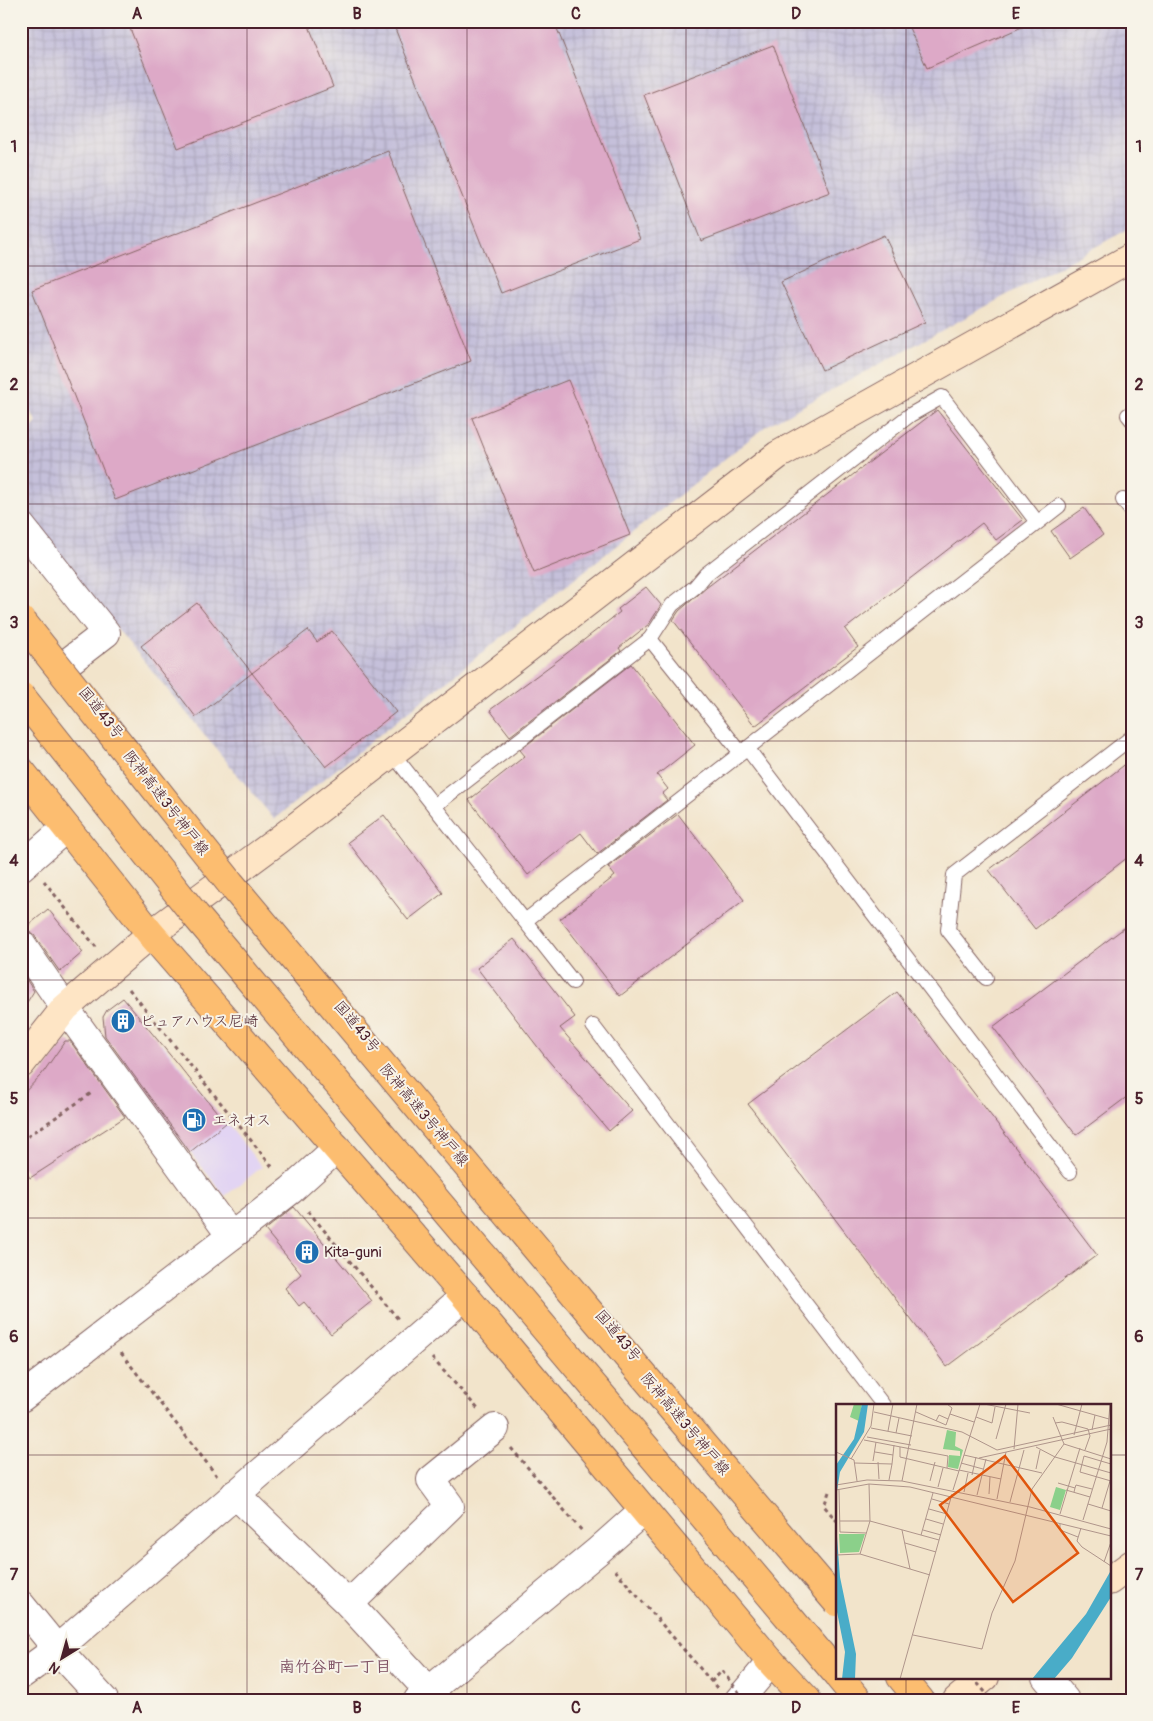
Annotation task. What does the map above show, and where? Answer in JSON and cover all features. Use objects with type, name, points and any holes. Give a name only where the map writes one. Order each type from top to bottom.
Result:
[{"type":"highway","name":"国道43号","points":[[21,613],[230,876],[836,1594]]},
{"type":"highway","name":"阪神高速3号神戸線","points":[[21,620],[231,884],[592,1315],[836,1601]]},
{"type":"highway","points":[[21,696],[196,916],[836,1673]]},
{"type":"highway","points":[[21,770],[152,934],[465,1296],[771,1662],[807,1700]]},
{"type":"highway","points":[[840,1678],[858,1700]]},
{"type":"highway","points":[[902,1678],[920,1700]]},
{"type":"highway","points":[[907,1678],[925,1700]]},
{"type":"street","points":[[21,1064],[65,1008],[112,966],[778,455],[1132,256]]},
{"type":"street","points":[[21,526],[106,634],[63,666]]},
{"type":"street","points":[[24,864],[66,828]]},
{"type":"street","points":[[21,944],[114,1077],[231,1236]]},
{"type":"street","points":[[21,1398],[291,1190],[337,1148]]},
{"type":"street","points":[[21,1675],[57,1649],[465,1296]]},
{"type":"street","points":[[348,1604],[450,1506],[431,1480],[495,1428]]},
{"type":"street","points":[[234,1495],[348,1604],[428,1697],[644,1510]]},
{"type":"street","points":[[1110,1580],[1132,1564]]},
{"type":"street","points":[[21,1605],[57,1649],[104,1700]]},
{"type":"street","points":[[731,1697],[771,1662]]},
{"type":"street","points":[[957,1700],[984,1678]]},
{"type":"street","points":[[1047,1678],[1065,1700]]},
{"type":"lane","points":[[434,806],[650,639],[672,605],[695,587],[706,574],[910,414],[942,397],[1037,522]]},
{"type":"lane","points":[[1132,413],[1128,415],[1132,420]]},
{"type":"lane","points":[[1123,500],[1132,512]]},
{"type":"lane","points":[[525,921],[1058,506]]},
{"type":"lane","points":[[650,639],[744,751],[1070,1172]]},
{"type":"lane","points":[[986,978],[948,930],[954,875],[1132,737]]},
{"type":"lane","points":[[392,753],[573,982]]},
{"type":"lane","points":[[593,1026],[882,1404]]},
{"type":"path","points":[[24,864],[112,966],[291,1190],[414,1339],[495,1428],[711,1682],[731,1697]]},
{"type":"path","points":[[21,1140],[114,1077]]},
{"type":"path","points":[[106,1333],[234,1495]]},
{"type":"path","points":[[829,1492],[824,1506],[836,1520]]},
{"type":"path","points":[[711,1682],[722,1672],[745,1700]]},
{"type":"path","points":[[973,1678],[992,1700]]},
{"type":"shaded area","points":[[21,21],[1132,21],[1132,227],[766,426],[274,819],[21,512],[21,440],[37,422],[21,398]]},
{"type":"shaded area","name":"エネオス","points":[[162,1043],[262,1167],[225,1196],[126,1072]]},
{"type":"building","points":[[127,21],[307,21],[333,87],[178,148]]},
{"type":"building","points":[[392,21],[554,21],[640,239],[501,293]]},
{"type":"building","points":[[906,21],[1036,21],[927,68]]},
{"type":"building","points":[[773,45],[830,192],[701,241],[644,95]]},
{"type":"building","points":[[388,151],[471,361],[115,500],[32,290]]},
{"type":"building","points":[[884,235],[925,322],[822,370],[781,282]]},
{"type":"building","points":[[568,380],[630,535],[534,573],[472,418]]},
{"type":"building","points":[[937,410],[1023,520],[996,540],[982,523],[845,629],[858,647],[755,726],[673,620],[679,611],[706,588]]},
{"type":"building","points":[[1084,508],[1103,535],[1070,558],[1051,531]]},
{"type":"building","points":[[646,587],[661,605],[649,624],[619,648],[621,651],[510,736],[490,710],[620,612],[618,609]]},
{"type":"building","points":[[197,603],[252,673],[196,717],[141,646]]},
{"type":"building","points":[[308,630],[317,642],[332,631],[396,712],[326,767],[252,673]]},
{"type":"building","points":[[631,664],[695,745],[657,775],[668,789],[662,794],[667,800],[597,854],[581,833],[528,875],[469,800],[525,756],[520,750]]},
{"type":"building","points":[[1132,759],[1132,854],[1035,929],[989,870]]},
{"type":"building","points":[[678,814],[744,900],[620,996],[560,919],[615,876],[608,867]]},
{"type":"building","points":[[384,815],[443,893],[408,920],[348,842]]},
{"type":"building","points":[[48,909],[83,952],[60,972],[34,935],[24,929]]},
{"type":"building","points":[[1132,922],[1132,1093],[1076,1135],[993,1027]]},
{"type":"building","points":[[514,939],[575,1017],[560,1028],[632,1111],[609,1131],[547,1059],[477,968]]},
{"type":"building","points":[[21,972],[34,991],[21,1012]]},
{"type":"building","points":[[897,992],[1097,1255],[947,1367],[748,1104]]},
{"type":"building","points":[[123,998],[226,1123],[190,1152],[105,1036],[103,1017],[107,1010]]},
{"type":"building","points":[[65,1041],[70,1041],[125,1117],[30,1178],[21,1165],[21,1096],[42,1074]]},
{"type":"building","name":"Kita-guni","points":[[294,1207],[372,1301],[331,1334],[304,1302],[299,1306],[285,1288],[301,1274],[265,1230]]},
{"type":"place","name":"ピュアハウス尼崎","points":[[123,1021]]},
{"type":"place","name":"エネオス","points":[[194,1120]]},
{"type":"place","name":"Kita-guni","points":[[307,1252]]},
{"type":"district","name":"南竹谷町一丁目","points":[[335,1667]]}]
